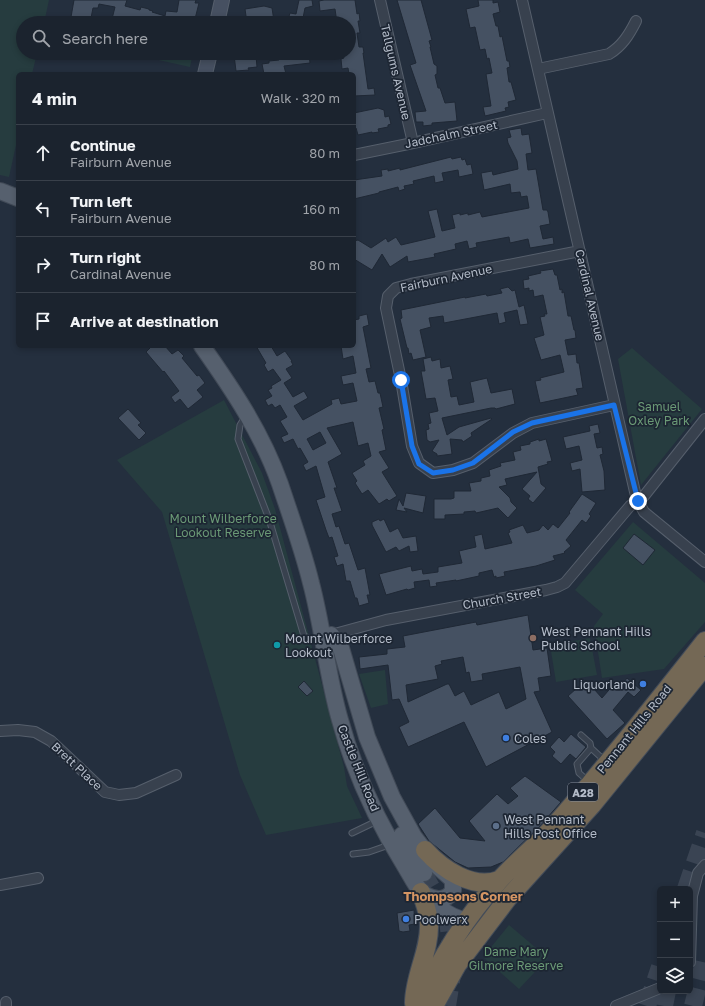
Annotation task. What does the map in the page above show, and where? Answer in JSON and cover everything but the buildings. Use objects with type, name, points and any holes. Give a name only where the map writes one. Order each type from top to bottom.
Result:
[{"type":"highway","name":"Pennant Hills Road","points":[[419,1006],[433,974],[465,922],[499,880],[553,827],[705,641]]},
{"type":"highway","name":"Pennant Hills Road","points":[[434,1006],[457,965],[508,898],[592,805],[705,666]]},
{"type":"highway","points":[[425,850],[445,868],[464,878],[485,883],[499,880]]},
{"type":"highway","points":[[414,1006],[414,991],[428,942],[429,930],[428,915],[420,892]]},
{"type":"highway","points":[[465,922],[478,922],[508,898]]},
{"type":"main road","points":[[219,16],[222,0]]},
{"type":"main road","points":[[206,72],[209,60]]},
{"type":"main road","points":[[0,190],[16,197]]},
{"type":"main road","name":"Castle Hill Road","points":[[203,348],[247,413],[273,465],[290,512],[358,743],[382,797],[424,873]]},
{"type":"main road","points":[[327,636],[341,648],[358,710],[373,753],[401,814],[414,837],[438,867],[452,878],[454,888],[450,895],[441,899],[433,898],[420,892]]},
{"type":"main road","name":"Castle Hill Road","points":[[327,636],[333,690],[343,731],[364,787],[392,844],[420,892],[440,908],[465,922]]},
{"type":"street","name":"Tallgums Avenue","points":[[380,0],[413,143]]},
{"type":"street","name":"Cardinal Avenue","points":[[522,0],[614,405],[638,501],[644,512],[705,562]]},
{"type":"street","points":[[538,69],[609,54],[617,49],[624,41],[636,21]]},
{"type":"street","name":"Jadchalm Street","points":[[356,155],[547,113]]},
{"type":"street","name":"Fairburn Avenue","points":[[580,251],[411,284],[396,288],[388,296],[386,308],[401,380],[412,446],[419,464],[433,473],[453,470],[473,463],[513,432],[532,423],[614,405]]},
{"type":"street","name":"Church Street","points":[[327,636],[386,620],[557,587],[565,583],[628,508],[644,496],[705,419]]},
{"type":"street","name":"Brett Place","points":[[0,731],[18,730],[34,732],[51,741],[105,792],[119,795],[136,793],[176,775]]},
{"type":"street","points":[[690,958],[692,896],[698,873],[705,865]]},
{"type":"street","points":[[0,885],[38,878]]},
{"type":"street","points":[[616,1006],[657,989]]},
{"type":"lane","points":[[247,413],[240,425],[238,439],[269,519],[304,636],[311,639],[327,636]]},
{"type":"lane","points":[[581,736],[590,743],[591,748],[607,762]]},
{"type":"lane","points":[[590,783],[579,773],[577,764],[591,748]]},
{"type":"lane","points":[[352,833],[380,820]]},
{"type":"lane","points":[[353,854],[369,852],[392,844]]},
{"type":"green space","points":[[0,0],[49,0],[46,16],[16,16],[16,60],[35,60],[32,72],[16,72],[16,145],[9,177],[0,175]]},
{"type":"green space","points":[[158,60],[192,60],[190,67]]},
{"type":"green space","name":"Samuel Oxley Park","points":[[632,348],[702,409],[641,485],[618,359]]},
{"type":"green space","name":"Mount Wilberforce Lookout Reserve","points":[[224,400],[262,473],[275,509],[344,767],[347,786],[362,818],[266,835],[240,775],[162,512],[117,460]]},
{"type":"green space","points":[[633,522],[705,583],[705,622],[664,669],[602,678],[594,626],[603,614],[575,590]]},
{"type":"green space","points":[[590,638],[597,675],[556,682],[550,645]]},
{"type":"green space","points":[[385,670],[388,704],[371,708],[359,674]]},
{"type":"green space","name":"Dame Mary Gilmore Reserve","points":[[509,925],[548,958],[519,989],[483,957]]},
{"type":"tunnel","points":[[687,886],[705,833]]},
{"type":"tunnel","points":[[424,873],[443,906],[447,921],[451,952]]},
{"type":"tunnel","points":[[693,1006],[705,958]]},
{"type":"tunnel","points":[[448,1006],[453,975]]},
{"type":"tunnel","points":[[647,1006],[657,976]]},
{"type":"tunnel","points":[[664,1006],[666,994]]},
{"type":"place","name":"West Pennant Hills Public School","points":[[533,638]]},
{"type":"place","name":"Mount Wilberforce Lookout","points":[[277,645]]},
{"type":"place","name":"Liquorland","points":[[643,684]]},
{"type":"place","name":"Coles","points":[[506,738]]},
{"type":"place","name":"West Pennant Hills Post Office","points":[[496,826]]},
{"type":"place","name":"Poolwerx","points":[[406,919]]},
{"type":"district","name":"Thompsons Corner","points":[[463,896]]},
{"type":"route","points":[[401,380],[412,446],[419,464],[433,473],[453,470],[473,463],[513,432],[532,423],[614,405],[638,501]]}]
